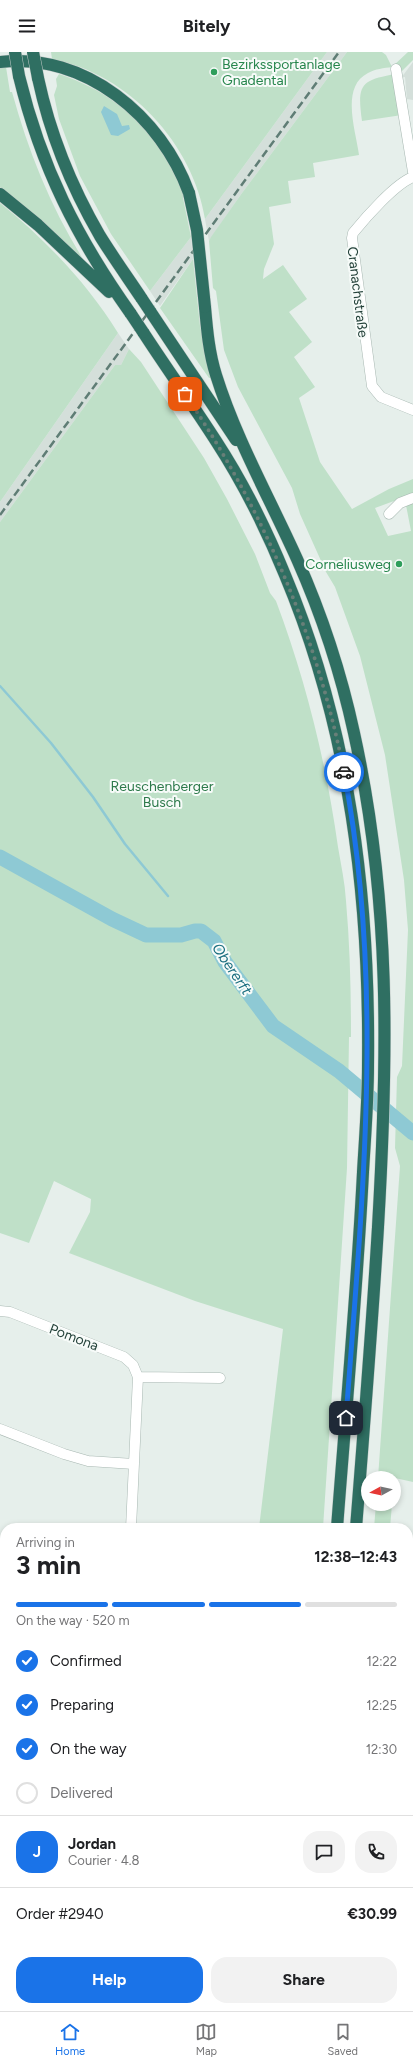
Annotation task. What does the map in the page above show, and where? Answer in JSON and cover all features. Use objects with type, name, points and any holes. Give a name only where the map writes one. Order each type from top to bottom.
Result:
[{"type":"highway","points":[[15,52],[19,76],[37,140],[52,180],[67,213],[98,266],[218,444],[285,574],[310,641],[339,743],[353,817],[362,889],[367,962],[368,1069],[360,1244],[337,1523]]},
{"type":"highway","points":[[33,52],[38,78],[53,135],[66,169],[100,236],[207,395],[265,490]]},
{"type":"highway","points":[[0,62],[25,62],[58,68],[95,82],[118,97],[139,114],[157,133],[178,165],[189,193],[196,230],[209,344],[216,376],[265,490],[299,564],[328,637],[354,734],[369,811],[379,881],[384,946],[386,1079],[356,1523]]},
{"type":"highway","points":[[0,194],[44,230],[131,314]]},
{"type":"street","points":[[396,69],[413,172]]},
{"type":"street","name":"Cranachstraße","points":[[413,177],[402,183],[379,205],[353,233],[352,238],[372,386],[381,397],[413,410]]},
{"type":"street","points":[[389,514],[400,503],[413,498]]},
{"type":"street","name":"Pomona","points":[[0,1311],[10,1312],[124,1357],[133,1365],[138,1377]]},
{"type":"street","points":[[131,1523],[138,1377],[220,1378]]},
{"type":"street","points":[[0,1429],[64,1454],[88,1461],[134,1464]]},
{"type":"shaded area","points":[[327,52],[347,52],[242,193],[209,241],[205,219]]},
{"type":"shaded area","points":[[413,62],[413,100],[407,99],[405,77],[401,78]]},
{"type":"shaded area","points":[[191,237],[193,259],[160,306],[150,291]]},
{"type":"shaded area","points":[[118,333],[129,349],[121,365],[115,365],[0,522],[0,502]]},
{"type":"green space","points":[[51,52],[327,52],[205,219],[198,191],[187,164],[172,139],[153,116],[131,96],[107,80],[80,67],[52,59]]},
{"type":"green space","points":[[347,52],[382,52],[386,55],[392,67],[368,73],[359,80],[354,88],[352,110],[359,155],[313,163],[315,177],[288,181],[291,203],[269,207],[274,244],[264,269],[263,279],[283,265],[307,299],[289,312],[312,342],[294,357],[315,387],[299,398],[320,462],[352,509],[389,489],[413,479],[413,494],[375,508],[388,536],[411,531],[406,505],[413,503],[413,1482],[401,1479],[401,1471],[378,1471],[400,1166],[395,1148],[397,1077],[402,1066],[408,930],[404,880],[385,755],[360,656],[335,587],[326,572],[300,514],[292,488],[238,387],[224,350],[216,291],[213,288],[209,241],[242,193]]},
{"type":"green space","points":[[408,52],[413,52],[413,60],[399,74],[392,67]]},
{"type":"green space","points":[[0,67],[6,67],[10,92],[12,92],[34,159],[52,202],[62,223],[86,264],[0,187]]},
{"type":"green space","points":[[59,74],[90,87],[104,95],[142,125],[163,151],[184,192],[183,198],[191,237],[150,291],[111,234],[80,176],[59,119],[54,95],[57,86],[56,79]]},
{"type":"green space","points":[[396,74],[402,115],[362,121],[360,99],[364,86],[368,82],[375,79]]},
{"type":"green space","points":[[0,203],[17,217],[65,263],[93,297],[118,333],[0,502]]},
{"type":"green space","points":[[193,259],[200,326],[212,377],[209,378],[160,308]]},
{"type":"green space","name":"Reuschenberger Busch","points":[[129,349],[141,362],[204,458],[255,554],[270,593],[276,601],[297,661],[314,722],[333,815],[344,881],[350,969],[351,1037],[349,1037],[347,1168],[323,1523],[260,1523],[283,1329],[195,1301],[69,1253],[90,1212],[91,1199],[54,1181],[29,1243],[0,1233],[0,522],[115,365],[121,365]]},
{"type":"green space","points":[[375,1511],[391,1511],[390,1523],[374,1523]]},
{"type":"water","points":[[104,106],[117,114],[122,126],[129,125],[130,129],[118,136],[111,135],[101,112]]},
{"type":"waterway","points":[[0,686],[51,743],[93,797],[125,844],[168,896]]},
{"type":"waterway","name":"Obererft","points":[[0,857],[112,919],[146,935],[181,935],[201,931],[214,941],[225,962],[273,1026],[339,1071],[413,1133]]},
{"type":"railway","points":[[0,515],[339,52]]},
{"type":"way so far","points":[[185,394],[218,444],[243,489],[285,574],[310,641],[326,694],[339,743],[344,772]]},
{"type":"place","name":"Bezirkssportanlage Gnadental","points":[[214,72]]},
{"type":"place","name":"Corneliusweg","points":[[399,564]]},
{"type":"route","points":[[344,772],[353,817],[362,889],[367,962],[368,1013],[368,1069],[360,1244],[346,1418]]}]
